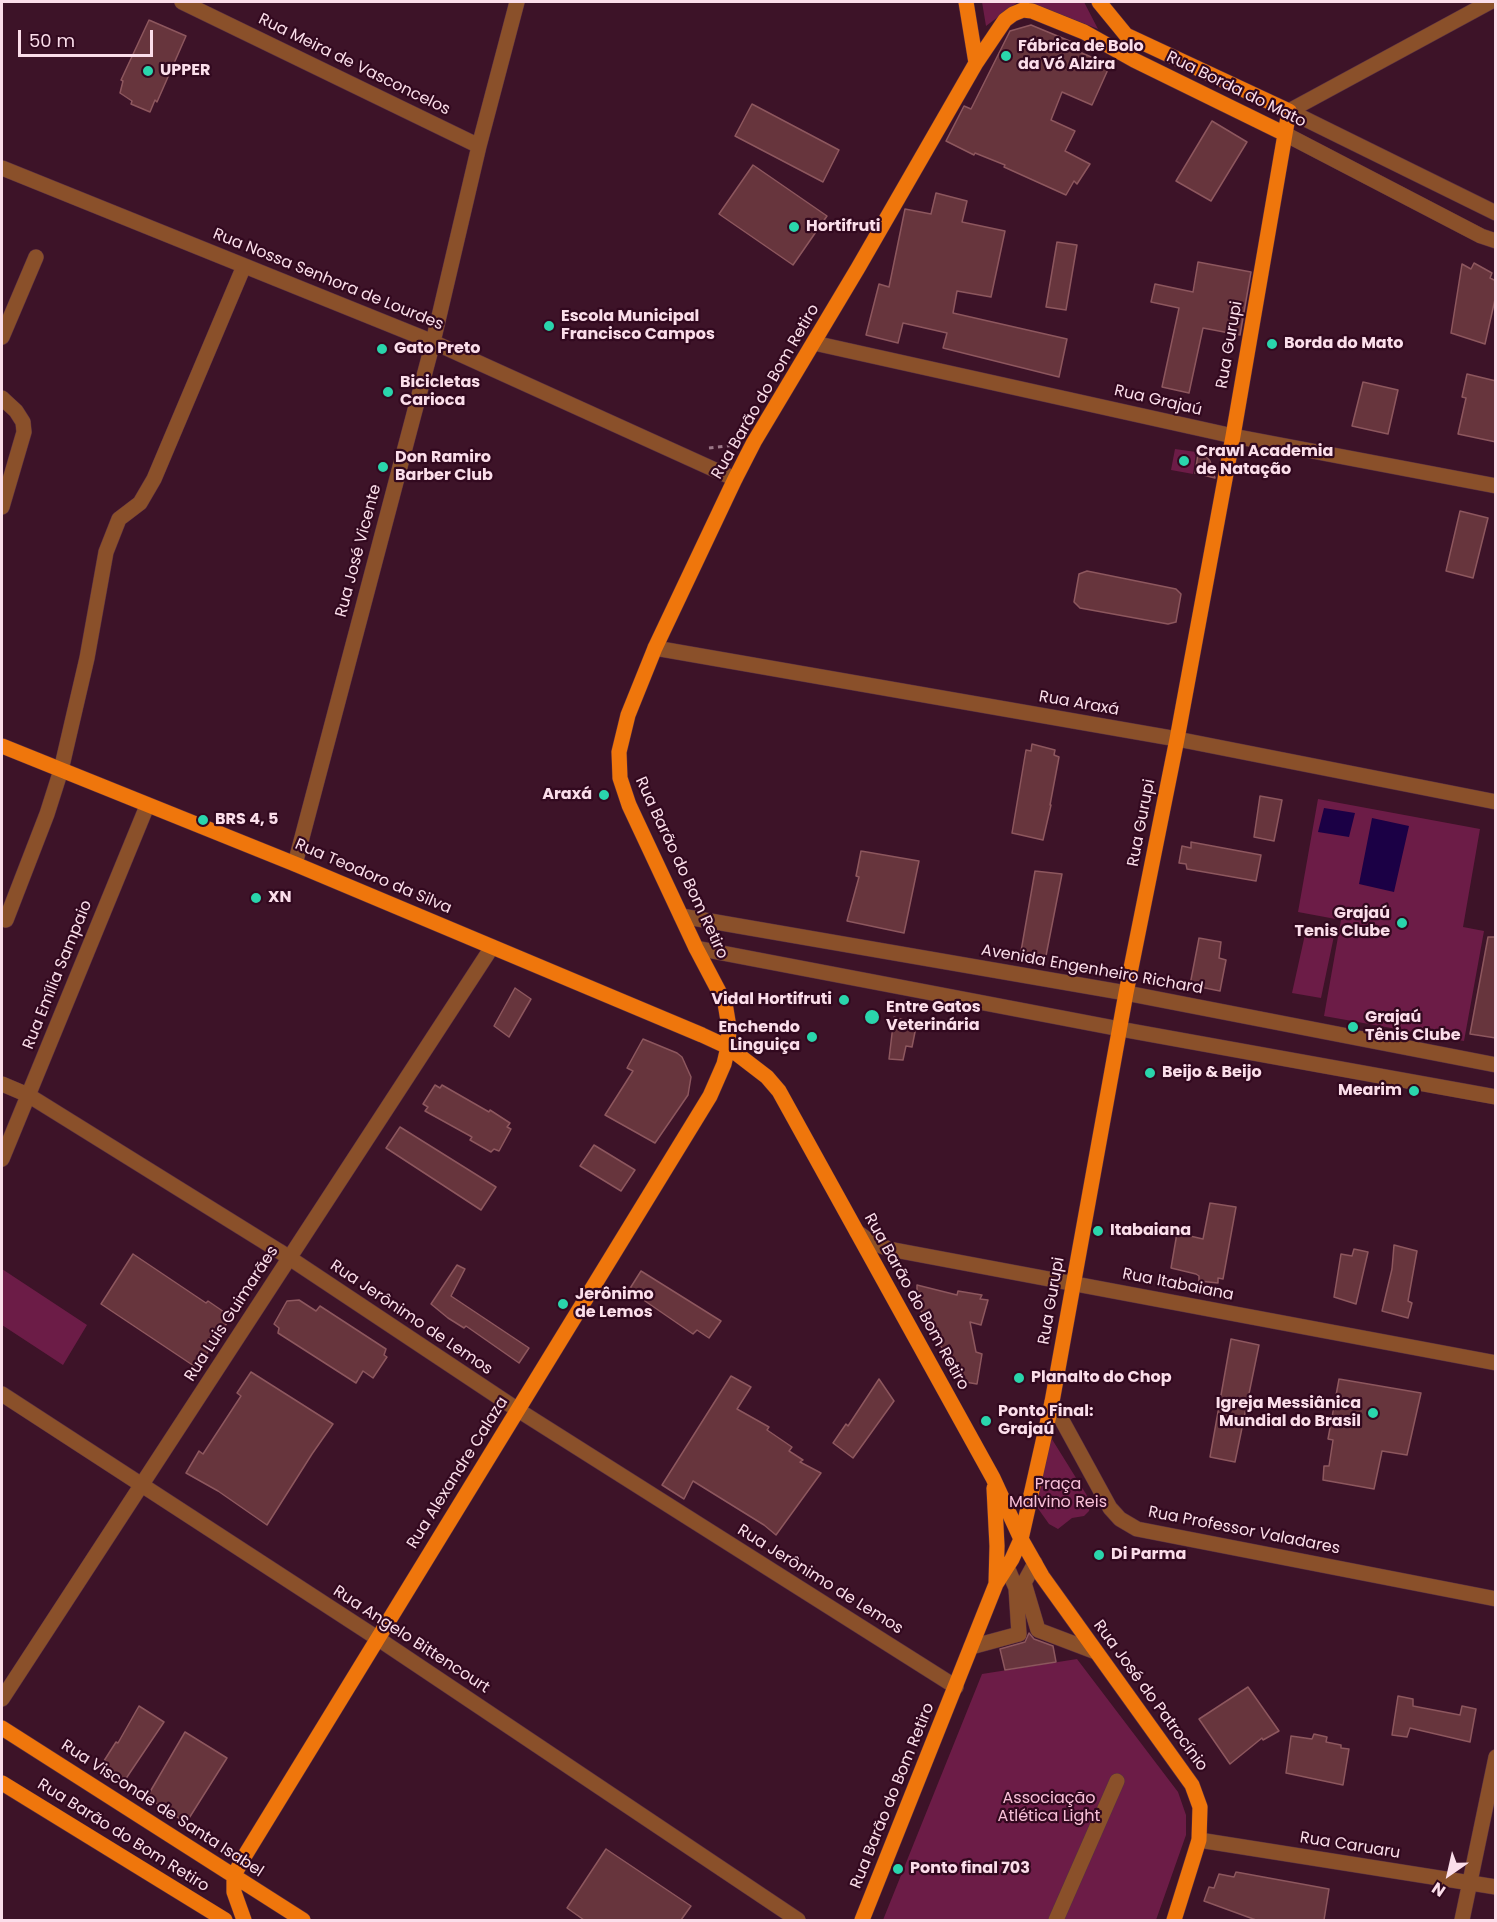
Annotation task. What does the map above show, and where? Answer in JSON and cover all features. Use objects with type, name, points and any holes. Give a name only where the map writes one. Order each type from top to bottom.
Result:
[{"type":"main road","points":[[966,2],[976,63]]},
{"type":"main road","points":[[1099,2],[1126,35]]},
{"type":"main road","name":"Rua Borda do Mato","points":[[976,63],[1005,20],[1023,10],[1032,11],[1084,32],[1134,60],[1285,134]]},
{"type":"main road","points":[[1084,32],[1126,35]]},
{"type":"main road","name":"Rua Borda do Mato","points":[[1126,35],[1289,111]]},
{"type":"main road","name":"Rua Barão do Bom Retiro","points":[[862,1920],[996,1584],[1007,1568],[1021,1539],[993,1478],[779,1091],[767,1077],[728,1047],[729,1016],[725,1003],[696,948],[628,805],[620,778],[619,752],[628,715],[655,648],[735,478],[976,63]]},
{"type":"main road","name":"Rua Gurupi","points":[[1021,1539],[1052,1402],[1126,993],[1177,739],[1233,436],[1289,111]]},
{"type":"main road","name":"Rua Teodoro da Silva","points":[[2,746],[295,864],[728,1047]]},
{"type":"main road","name":"Rua Alexandre Calaza","points":[[234,1875],[710,1096],[718,1082],[728,1047]]},
{"type":"main road","name":"Rua Barão do Bom Retiro","points":[[993,1478],[998,1546],[996,1584]]},
{"type":"main road","name":"Rua José do Patrocínio","points":[[1021,1539],[1096,1652],[1192,1785],[1200,1807],[1199,1840],[1174,1920]]},
{"type":"main road","name":"Rua Visconde de Santa Isabel","points":[[2,1728],[303,1920]]},
{"type":"main road","name":"Rua Barão do Bom Retiro","points":[[2,1783],[225,1920]]},
{"type":"main road","points":[[234,1875],[234,1892],[244,1920]]},
{"type":"street","name":"Rua Meira de Vasconcelos","points":[[182,2],[479,146]]},
{"type":"street","name":"Rua José Vicente","points":[[295,864],[433,342],[479,146],[517,2]]},
{"type":"street","points":[[1289,111],[1490,2]]},
{"type":"street","name":"Rua Borda do Mato","points":[[1289,111],[1496,213]]},
{"type":"street","name":"Rua Borda do Mato","points":[[1285,134],[1448,219],[1496,241]]},
{"type":"street","name":"Rua Nossa Senhora de Lourdes","points":[[2,168],[433,342],[735,478]]},
{"type":"street","points":[[1448,219],[1458,196]]},
{"type":"street","points":[[2,337],[36,257]]},
{"type":"street","points":[[6,920],[47,814],[61,770],[87,658],[106,552],[119,519],[140,503],[154,479],[244,266]]},
{"type":"street","name":"Rua Grajaú","points":[[814,343],[1233,436],[1496,486]]},
{"type":"street","points":[[2,398],[16,411],[23,422],[24,432],[2,507]]},
{"type":"street","name":"Rua Araxá","points":[[655,648],[1177,739],[1496,802]]},
{"type":"street","name":"Rua Emília Sampaio","points":[[2,1159],[147,806]]},
{"type":"street","name":"Avenida Engenheiro Richard","points":[[681,916],[1126,993],[1496,1065]]},
{"type":"street","name":"Rua Luis Guimarães","points":[[2,1700],[492,946]]},
{"type":"street","points":[[696,948],[1120,1029],[1496,1097]]},
{"type":"street","name":"Rua Jerônimo de Lemos","points":[[2,1084],[28,1095],[290,1258],[518,1410],[956,1687]]},
{"type":"street","name":"Rua Itabaiana","points":[[857,1232],[889,1249],[1496,1363]]},
{"type":"street","name":"Rua Angelo Bittencourt","points":[[2,1394],[377,1638],[798,1920]]},
{"type":"street","name":"Rua Professor Valadares","points":[[1052,1402],[1110,1508],[1137,1529],[1496,1599]]},
{"type":"street","points":[[1035,1563],[1024,1583],[1038,1630],[1096,1652]]},
{"type":"street","points":[[971,1647],[1019,1634],[1017,1587],[1007,1568]]},
{"type":"street","points":[[1462,1920],[1496,1757]]},
{"type":"street","points":[[1056,1920],[1117,1781]]},
{"type":"street","name":"Rua Caruaru","points":[[1199,1840],[1496,1887]]},
{"type":"path","points":[[678,452],[754,442]]},
{"type":"green space","points":[[982,2],[1018,2],[986,26]]},
{"type":"green space","points":[[1020,2],[1084,2],[1098,29],[1034,4]]},
{"type":"green space","name":"Crawl Academia de Natação","points":[[1175,449],[1196,452],[1193,474],[1171,470]]},
{"type":"green space","name":"Grajaú Tenis Clube","points":[[1318,799],[1480,829],[1463,927],[1484,931],[1464,1041],[1324,1016],[1341,920],[1298,912]]},
{"type":"green space","points":[[1306,930],[1334,936],[1321,998],[1292,993]]},
{"type":"green space","points":[[2,1269],[87,1325],[63,1365],[2,1325]]},
{"type":"green space","name":"Praça Malvino Reis","points":[[1050,1436],[1091,1502],[1089,1511],[1084,1516],[1072,1518],[1058,1529],[1049,1524],[1032,1500]]},
{"type":"green space","name":"Associação Atlética Light","points":[[1077,1659],[1178,1792],[1186,1815],[1186,1835],[1156,1920],[883,1920],[982,1674]]},
{"type":"shaded area","points":[[1324,808],[1355,813],[1349,837],[1318,832]]},
{"type":"shaded area","points":[[1372,818],[1409,826],[1394,892],[1359,884]]},
{"type":"building","name":"UPPER","points":[[149,20],[186,36],[157,102],[155,100],[150,112],[131,104],[132,101],[120,93],[123,81],[121,80]]},
{"type":"building","points":[[1031,25],[1072,42],[1070,48],[1110,65],[1092,105],[1062,92],[1051,120],[1075,131],[1065,151],[1090,164],[1077,184],[1074,181],[1066,195],[1004,167],[1005,165],[975,153],[974,155],[946,141],[964,106],[971,109],[1010,31]]},
{"type":"building","points":[[752,104],[839,150],[823,182],[735,136]]},
{"type":"building","points":[[1212,121],[1247,142],[1211,201],[1176,181]]},
{"type":"building","points":[[753,165],[827,216],[793,265],[719,214]]},
{"type":"building","points":[[936,193],[967,201],[962,222],[1005,231],[991,297],[957,291],[953,313],[1067,339],[1059,377],[943,348],[947,333],[903,323],[898,343],[866,335],[879,284],[889,287],[905,209],[931,214]]},
{"type":"building","points":[[1057,242],[1077,245],[1066,310],[1046,307]]},
{"type":"building","points":[[1198,262],[1251,272],[1240,335],[1203,328],[1189,393],[1162,387],[1179,308],[1151,302],[1155,284],[1193,292]]},
{"type":"building","points":[[1474,263],[1492,273],[1490,278],[1496,281],[1496,295],[1485,344],[1451,333],[1462,264],[1471,269]]},
{"type":"building","points":[[1467,374],[1496,381],[1496,442],[1458,434],[1466,398],[1462,397]]},
{"type":"building","points":[[1363,382],[1398,390],[1388,434],[1352,426]]},
{"type":"building","points":[[1199,448],[1210,461],[1215,478],[1195,473]]},
{"type":"building","points":[[1460,511],[1488,518],[1473,578],[1446,571]]},
{"type":"building","points":[[1087,571],[1176,589],[1181,594],[1176,622],[1168,624],[1080,608],[1074,602],[1079,574]]},
{"type":"building","points":[[1032,744],[1055,750],[1054,755],[1059,757],[1043,840],[1012,833],[1026,750],[1031,751]]},
{"type":"building","points":[[1260,796],[1282,800],[1274,841],[1254,837]]},
{"type":"building","points":[[1191,842],[1261,855],[1256,881],[1187,869],[1186,864],[1179,863],[1182,846],[1191,848]]},
{"type":"building","points":[[861,851],[919,861],[904,933],[847,921],[859,877],[856,876]]},
{"type":"building","points":[[1035,871],[1062,874],[1045,961],[1020,957]]},
{"type":"building","points":[[1488,937],[1496,937],[1496,1038],[1470,1034]]},
{"type":"building","points":[[1199,938],[1221,942],[1219,958],[1226,960],[1220,991],[1190,985]]},
{"type":"building","points":[[515,988],[531,999],[509,1037],[494,1026]]},
{"type":"building","points":[[894,1017],[910,1022],[909,1026],[916,1027],[912,1047],[906,1046],[903,1060],[889,1059]]},
{"type":"building","points":[[643,1039],[677,1053],[682,1057],[691,1077],[688,1095],[655,1143],[605,1115],[633,1071],[627,1068]]},
{"type":"building","points":[[435,1085],[440,1088],[442,1085],[510,1123],[507,1127],[511,1129],[499,1151],[494,1149],[491,1152],[470,1140],[472,1137],[425,1111],[428,1107],[423,1104]]},
{"type":"building","points":[[400,1127],[496,1187],[481,1210],[386,1148]]},
{"type":"building","points":[[594,1145],[635,1170],[621,1191],[580,1166]]},
{"type":"building","points":[[1210,1203],[1236,1207],[1223,1279],[1218,1278],[1218,1283],[1199,1281],[1199,1276],[1196,1274],[1171,1268],[1177,1233],[1203,1239]]},
{"type":"building","points":[[1394,1245],[1417,1251],[1408,1301],[1412,1303],[1408,1318],[1382,1311],[1392,1269]]},
{"type":"building","points":[[1354,1249],[1368,1252],[1356,1304],[1334,1297],[1341,1254],[1352,1256]]},
{"type":"building","points":[[133,1254],[206,1303],[208,1301],[227,1314],[225,1319],[228,1321],[215,1343],[213,1342],[201,1365],[197,1363],[194,1366],[101,1304]]},
{"type":"building","points":[[457,1265],[465,1269],[451,1296],[529,1348],[519,1363],[466,1326],[464,1328],[448,1318],[431,1304]]},
{"type":"building","points":[[641,1271],[721,1321],[709,1338],[697,1330],[693,1334],[629,1290]]},
{"type":"building","points":[[917,1285],[957,1295],[958,1291],[982,1295],[980,1299],[988,1300],[981,1325],[970,1322],[976,1352],[982,1354],[977,1384],[965,1382],[959,1378],[917,1304]]},
{"type":"building","points":[[299,1300],[316,1311],[320,1306],[386,1349],[384,1355],[387,1357],[373,1378],[363,1371],[356,1383],[278,1333],[279,1328],[274,1324],[287,1301]]},
{"type":"building","points":[[1231,1339],[1259,1345],[1235,1462],[1210,1457]]},
{"type":"building","points":[[251,1372],[333,1424],[267,1525],[218,1491],[186,1473],[199,1451],[203,1454],[241,1396],[237,1393]]},
{"type":"building","points":[[731,1376],[751,1387],[737,1409],[769,1427],[767,1430],[792,1447],[789,1451],[803,1460],[800,1462],[821,1473],[776,1535],[764,1525],[693,1481],[684,1499],[662,1485]]},
{"type":"building","points":[[879,1379],[894,1401],[853,1458],[833,1443],[846,1424],[848,1426]]},
{"type":"building","points":[[1339,1379],[1421,1393],[1407,1455],[1382,1451],[1374,1489],[1323,1480],[1324,1466],[1329,1466],[1333,1440],[1328,1439]]},
{"type":"building","points":[[1029,1633],[1034,1639],[1053,1646],[1056,1662],[1005,1670],[1000,1649],[1025,1642]]},
{"type":"building","points":[[1248,1687],[1279,1731],[1263,1740],[1262,1738],[1230,1764],[1199,1719]]},
{"type":"building","points":[[1398,1696],[1413,1699],[1413,1706],[1460,1715],[1462,1706],[1476,1709],[1470,1742],[1410,1728],[1407,1737],[1392,1735]]},
{"type":"building","points":[[139,1706],[164,1722],[125,1780],[102,1764],[116,1742],[118,1743]]},
{"type":"building","points":[[185,1732],[227,1758],[186,1823],[147,1797]]},
{"type":"building","points":[[1314,1734],[1327,1737],[1326,1742],[1349,1749],[1343,1785],[1286,1773],[1291,1736],[1312,1739]]},
{"type":"building","points":[[606,1849],[691,1906],[681,1920],[584,1920],[567,1908]]},
{"type":"building","points":[[1236,1872],[1329,1889],[1324,1920],[1256,1920],[1204,1901],[1209,1887],[1214,1888],[1219,1874],[1234,1877]]},
{"type":"place","name":"Fábrica de Bolo da Vó Alzira","points":[[1006,56]]},
{"type":"place","name":"UPPER","points":[[148,71]]},
{"type":"place","name":"Hortifruti","points":[[794,227]]},
{"type":"place","name":"Escola Municipal Francisco Campos","points":[[549,326]]},
{"type":"place","name":"Borda do Mato","points":[[1272,344]]},
{"type":"place","name":"Gato Preto","points":[[382,349]]},
{"type":"place","name":"Bicicletas Carioca","points":[[388,392]]},
{"type":"place","name":"Crawl Academia de Natação","points":[[1184,461]]},
{"type":"place","name":"Don Ramiro Barber Club","points":[[383,467]]},
{"type":"place","name":"Araxá","points":[[604,795]]},
{"type":"place","name":"BRS 4, 5","points":[[203,820]]},
{"type":"place","name":"XN","points":[[256,898]]},
{"type":"place","name":"Grajaú Tenis Clube","points":[[1402,923]]},
{"type":"place","name":"Vidal Hortifruti","points":[[844,1000]]},
{"type":"place","name":"Entre Gatos Veterinária","points":[[872,1017]]},
{"type":"place","name":"Grajaú Tênis Clube","points":[[1353,1027]]},
{"type":"place","name":"Enchendo Linguiça","points":[[812,1037]]},
{"type":"place","name":"Beijo & Beijo","points":[[1150,1073]]},
{"type":"place","name":"Mearim","points":[[1414,1091]]},
{"type":"place","name":"Itabaiana","points":[[1098,1231]]},
{"type":"place","name":"Jerônimo de Lemos","points":[[563,1304]]},
{"type":"place","name":"Planalto do Chop","points":[[1019,1378]]},
{"type":"place","name":"Igreja Messiânica Mundial do Brasil","points":[[1373,1413]]},
{"type":"place","name":"Ponto Final: Grajaú","points":[[986,1421]]},
{"type":"place","name":"Di Parma","points":[[1099,1555]]},
{"type":"place","name":"Ponto final 703","points":[[898,1869]]}]
